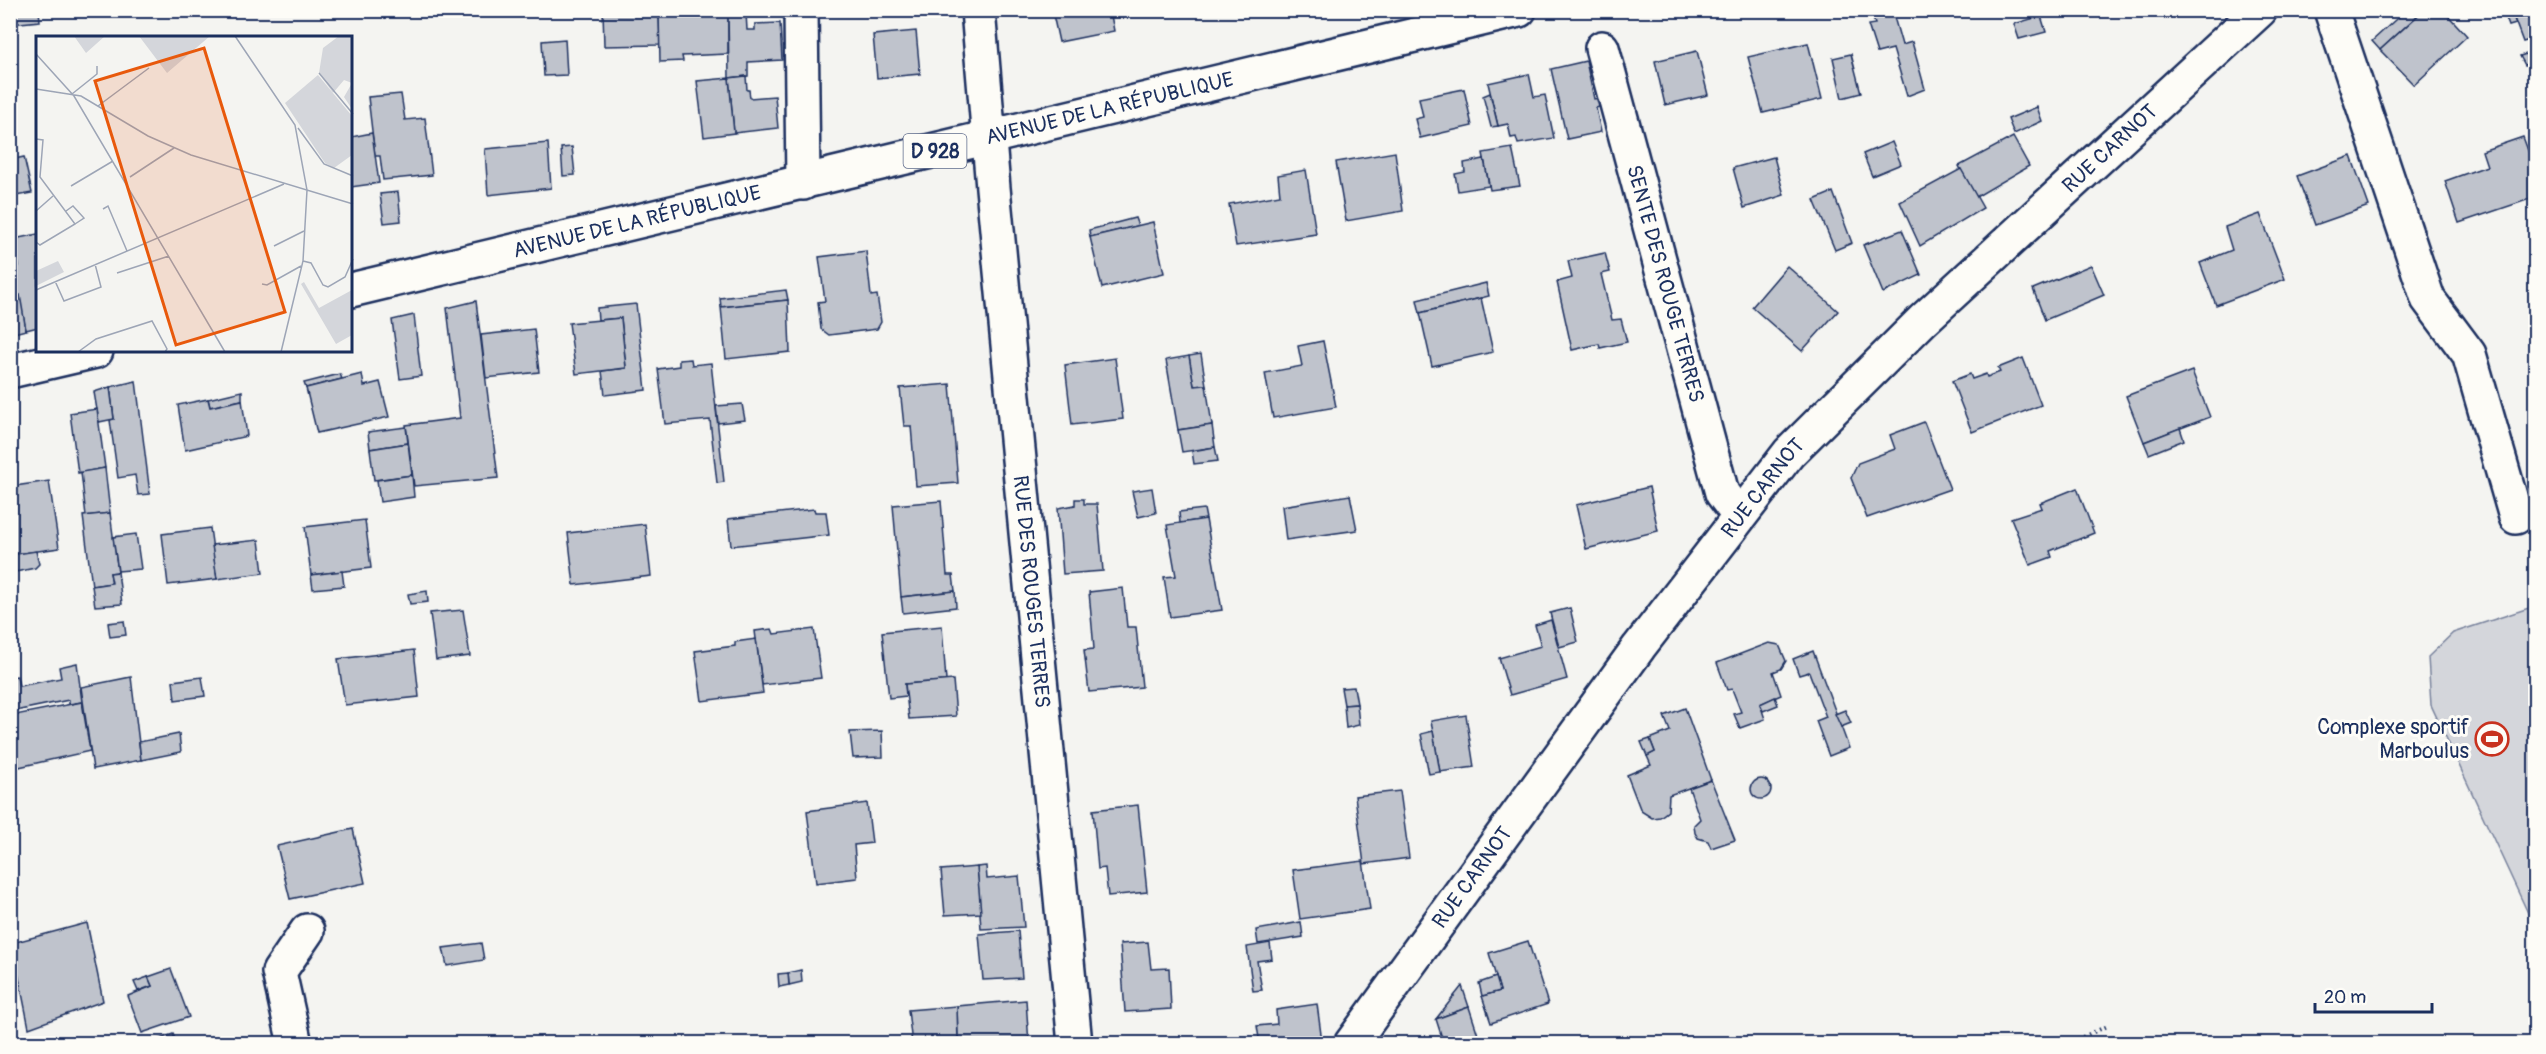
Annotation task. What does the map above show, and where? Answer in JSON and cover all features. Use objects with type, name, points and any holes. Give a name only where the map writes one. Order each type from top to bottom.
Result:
[{"type":"street","points":[[801,10],[803,183]]},
{"type":"street","name":"RUE DES ROUGES TERRES","points":[[978,10],[1075,1044]]},
{"type":"street","name":"AVENUE DE LA RÉPUBLIQUE","points":[[352,290],[1519,10]]},
{"type":"street","name":"RUE CARNOT","points":[[1352,1044],[1638,647],[1789,453],[1923,320],[2260,10]]},
{"type":"street","points":[[2331,10],[2428,299],[2469,354],[2516,517]]},
{"type":"street","name":"SENTE DES ROUGE TERRES","points":[[1602,48],[1722,493],[1739,516]]},
{"type":"street","points":[[10,371],[92,352]]},
{"type":"street","points":[[295,1044],[279,972],[307,932]]},
{"type":"path","points":[[2066,1044],[2110,1025]]},
{"type":"shaded area","name":"Complexe sportif Marboulus","points":[[2536,606],[2535,928],[2431,705],[2428,657],[2453,633]]},
{"type":"building","points":[[10,10],[39,10],[40,21],[10,24]]},
{"type":"building","points":[[603,10],[659,10],[660,45],[604,46]]},
{"type":"building","points":[[728,10],[728,54],[682,56],[683,61],[660,62],[659,13]]},
{"type":"building","points":[[1052,10],[1110,10],[1114,31],[1059,42]]},
{"type":"building","points":[[1870,10],[1892,10],[1902,45],[1912,42],[1925,89],[1907,96],[1893,49],[1877,53],[1868,25],[1875,24]]},
{"type":"building","points":[[2406,10],[2412,10],[2417,16],[2380,50],[2372,41]]},
{"type":"building","points":[[2424,10],[2443,10],[2467,36],[2414,85],[2380,50]]},
{"type":"building","points":[[2503,10],[2511,10],[2516,24],[2509,26]]},
{"type":"building","points":[[2511,10],[2532,10],[2536,18],[2536,38],[2523,42]]},
{"type":"building","points":[[746,13],[747,30],[755,30],[755,24],[780,23],[782,60],[748,62],[748,76],[729,78],[728,14]]},
{"type":"building","points":[[2041,16],[2046,32],[2019,39],[2014,24]]},
{"type":"building","points":[[916,31],[920,74],[877,78],[873,35]]},
{"type":"building","points":[[565,39],[567,75],[544,76],[542,41]]},
{"type":"building","points":[[1808,43],[1822,99],[1763,113],[1748,57]]},
{"type":"building","points":[[1697,51],[1708,95],[1665,105],[1655,61]]},
{"type":"building","points":[[2536,51],[2536,62],[2525,65],[2520,56]]},
{"type":"building","points":[[1851,54],[1861,93],[1842,98],[1833,58]]},
{"type":"building","points":[[1586,61],[1594,99],[1600,98],[1602,106],[1596,108],[1601,132],[1567,139],[1551,69]]},
{"type":"building","points":[[1529,74],[1534,97],[1545,95],[1554,138],[1518,144],[1516,137],[1511,138],[1508,124],[1498,126],[1488,83]]},
{"type":"building","points":[[746,76],[750,98],[775,96],[778,128],[734,133],[729,78]]},
{"type":"building","points":[[729,78],[734,133],[704,137],[697,81]]},
{"type":"building","points":[[1464,89],[1472,126],[1420,138],[1415,119],[1423,117],[1419,98]]},
{"type":"building","points":[[1490,93],[1498,126],[1491,127],[1483,96]]},
{"type":"building","points":[[401,94],[405,120],[425,118],[432,175],[383,180],[380,156],[375,156],[368,97]]},
{"type":"building","points":[[2037,107],[2042,121],[2014,134],[2008,119]]},
{"type":"building","points":[[372,133],[379,183],[352,187],[352,137]]},
{"type":"building","points":[[2013,137],[2029,166],[1976,197],[1959,166]]},
{"type":"building","points":[[2523,137],[2536,172],[2536,197],[2459,223],[2445,181],[2487,166],[2482,151]]},
{"type":"building","points":[[1892,142],[1901,164],[1872,176],[1863,154]]},
{"type":"building","points":[[548,143],[551,188],[488,195],[485,149]]},
{"type":"building","points":[[572,147],[575,175],[563,176],[561,148]]},
{"type":"building","points":[[1512,148],[1520,186],[1490,190],[1483,153]]},
{"type":"building","points":[[1395,152],[1403,211],[1346,221],[1336,162]]},
{"type":"building","points":[[2351,156],[2369,206],[2315,225],[2297,176]]},
{"type":"building","points":[[24,157],[32,193],[10,197],[10,160]]},
{"type":"building","points":[[1774,157],[1784,195],[1744,208],[1733,168]]},
{"type":"building","points":[[1484,159],[1489,186],[1458,191],[1455,174],[1465,172],[1464,163]]},
{"type":"building","points":[[1961,169],[1983,208],[1920,246],[1900,202]]},
{"type":"building","points":[[1306,170],[1316,234],[1236,246],[1229,204],[1280,195],[1278,175]]},
{"type":"building","points":[[398,192],[401,221],[384,223],[380,194]]},
{"type":"building","points":[[1833,192],[1852,243],[1835,250],[1814,200]]},
{"type":"building","points":[[2260,214],[2285,279],[2216,305],[2200,263],[2232,250],[2225,227]]},
{"type":"building","points":[[1135,218],[1138,226],[1090,237],[1089,230]]},
{"type":"building","points":[[1153,222],[1164,273],[1102,288],[1090,237]]},
{"type":"building","points":[[1902,230],[1921,275],[1883,293],[1863,245]]},
{"type":"building","points":[[36,234],[36,328],[26,330],[12,268],[19,266],[14,239]]},
{"type":"building","points":[[866,251],[871,296],[877,295],[881,322],[877,329],[829,335],[821,329],[818,302],[825,301],[819,257]]},
{"type":"building","points":[[1605,253],[1610,272],[1601,274],[1612,320],[1621,319],[1627,342],[1600,348],[1599,344],[1572,350],[1557,282],[1572,278],[1568,261]]},
{"type":"building","points":[[2091,265],[2104,295],[2045,320],[2033,289]]},
{"type":"building","points":[[1787,266],[1838,311],[1802,351],[1752,307]]},
{"type":"building","points":[[1486,283],[1489,296],[1420,313],[1417,300]]},
{"type":"building","points":[[786,290],[788,300],[721,307],[720,298]]},
{"type":"building","points":[[20,295],[26,330],[10,334],[10,297]]},
{"type":"building","points":[[1481,298],[1493,352],[1432,366],[1420,313]]},
{"type":"building","points":[[788,300],[790,352],[726,359],[721,307]]},
{"type":"building","points":[[476,301],[498,478],[414,486],[406,425],[460,418],[447,308]]},
{"type":"building","points":[[636,304],[646,390],[605,395],[602,371],[626,368],[621,318],[598,320],[597,308]]},
{"type":"building","points":[[414,315],[421,376],[400,379],[392,320]]},
{"type":"building","points":[[621,318],[626,368],[576,374],[569,323]]},
{"type":"building","points":[[534,329],[539,372],[486,378],[481,335]]},
{"type":"building","points":[[1323,341],[1336,407],[1273,418],[1265,373],[1302,366],[1298,346]]},
{"type":"building","points":[[1201,354],[1206,385],[1194,386],[1189,356]]},
{"type":"building","points":[[1189,356],[1194,386],[1206,385],[1212,425],[1178,430],[1166,360]]},
{"type":"building","points":[[1115,358],[1123,419],[1072,425],[1065,365]]},
{"type":"building","points":[[2023,358],[2041,405],[1972,432],[1952,381],[1970,374],[1972,379],[1986,374],[1987,377],[2000,372],[1998,368]]},
{"type":"building","points":[[691,359],[692,365],[711,363],[724,482],[717,483],[710,420],[665,424],[658,369],[679,366],[679,360]]},
{"type":"building","points":[[2192,371],[2210,417],[2144,442],[2126,396]]},
{"type":"building","points":[[340,374],[342,379],[306,388],[304,383]]},
{"type":"building","points":[[362,374],[364,386],[380,382],[389,417],[317,433],[306,388]]},
{"type":"building","points":[[136,381],[150,494],[138,495],[135,475],[118,478],[110,420],[114,419],[110,387]]},
{"type":"building","points":[[950,384],[958,483],[916,486],[911,426],[904,426],[900,388]]},
{"type":"building","points":[[110,387],[114,419],[99,422],[94,392]]},
{"type":"building","points":[[242,391],[242,400],[210,407],[208,399]]},
{"type":"building","points":[[208,399],[210,407],[242,400],[247,436],[185,450],[178,405]]},
{"type":"building","points":[[742,404],[745,420],[718,423],[716,406]]},
{"type":"building","points":[[97,409],[105,468],[78,473],[70,413]]},
{"type":"building","points":[[1924,422],[1950,489],[1867,518],[1851,478],[1858,463],[1895,449],[1890,435]]},
{"type":"building","points":[[1212,425],[1215,447],[1182,452],[1178,430]]},
{"type":"building","points":[[406,427],[408,443],[370,449],[368,432]]},
{"type":"building","points":[[2180,428],[2184,440],[2149,454],[2144,442]]},
{"type":"building","points":[[408,443],[412,475],[374,480],[370,449]]},
{"type":"building","points":[[1215,447],[1218,461],[1194,464],[1192,451]]},
{"type":"building","points":[[105,468],[110,513],[86,516],[81,472]]},
{"type":"building","points":[[412,475],[414,497],[380,502],[377,480]]},
{"type":"building","points":[[49,481],[59,548],[10,555],[10,493],[16,493],[15,486]]},
{"type":"building","points":[[1649,487],[1658,531],[1586,549],[1576,505]]},
{"type":"building","points":[[1152,488],[1156,513],[1138,517],[1132,491]]},
{"type":"building","points":[[2077,488],[2094,533],[2050,551],[2052,557],[2030,565],[2011,518],[2042,508],[2040,503]]},
{"type":"building","points":[[1350,495],[1357,530],[1286,540],[1282,506]]},
{"type":"building","points":[[1075,499],[1084,499],[1084,504],[1097,504],[1103,571],[1063,574],[1058,508],[1075,505]]},
{"type":"building","points":[[941,501],[947,575],[953,575],[955,591],[901,597],[893,505]]},
{"type":"building","points":[[814,509],[815,512],[826,512],[829,535],[731,546],[728,519]]},
{"type":"building","points":[[1204,509],[1206,519],[1180,523],[1179,512]]},
{"type":"building","points":[[110,513],[118,572],[110,573],[112,583],[92,586],[83,516]]},
{"type":"building","points":[[1206,519],[1222,610],[1170,617],[1164,577],[1176,576],[1167,525]]},
{"type":"building","points":[[365,520],[371,568],[311,575],[305,527]]},
{"type":"building","points":[[645,524],[651,576],[574,585],[568,533]]},
{"type":"building","points":[[210,528],[217,579],[168,585],[162,534]]},
{"type":"building","points":[[136,534],[141,569],[118,571],[113,537]]},
{"type":"building","points":[[259,540],[263,573],[217,579],[212,545]]},
{"type":"building","points":[[36,551],[39,564],[35,568],[10,573],[10,555]]},
{"type":"building","points":[[342,571],[344,586],[313,589],[311,575]]},
{"type":"building","points":[[118,572],[122,604],[95,606],[92,586],[112,583],[110,573]]},
{"type":"building","points":[[1123,588],[1127,627],[1136,627],[1142,687],[1089,692],[1084,650],[1094,649],[1089,592]]},
{"type":"building","points":[[427,591],[428,602],[410,604],[408,594]]},
{"type":"building","points":[[955,591],[956,607],[903,613],[901,597]]},
{"type":"building","points":[[1570,608],[1578,642],[1559,647],[1550,613]]},
{"type":"building","points":[[463,610],[470,656],[436,660],[430,613]]},
{"type":"building","points":[[1551,620],[1567,679],[1510,695],[1499,658],[1541,646],[1535,625]]},
{"type":"building","points":[[124,621],[126,635],[110,637],[108,623]]},
{"type":"building","points":[[942,626],[946,681],[905,684],[906,696],[889,698],[882,632]]},
{"type":"building","points":[[772,629],[774,634],[814,629],[821,678],[762,685],[755,631]]},
{"type":"building","points":[[756,639],[763,693],[702,701],[695,651],[735,646],[735,642]]},
{"type":"building","points":[[1769,643],[1779,645],[1786,661],[1781,669],[1773,672],[1781,695],[1760,704],[1765,719],[1740,728],[1734,714],[1741,712],[1732,689],[1727,690],[1717,663]]},
{"type":"building","points":[[414,650],[419,697],[345,705],[338,659]]},
{"type":"building","points":[[1813,651],[1849,748],[1829,756],[1816,721],[1826,717],[1809,672],[1799,675],[1793,659]]},
{"type":"building","points":[[77,663],[82,702],[69,704],[69,700],[10,712],[10,677],[17,676],[19,686],[61,678],[59,667]]},
{"type":"building","points":[[131,677],[141,760],[93,769],[81,687]]},
{"type":"building","points":[[202,677],[205,696],[175,700],[173,681]]},
{"type":"building","points":[[953,680],[956,716],[909,719],[905,684]]},
{"type":"building","points":[[1354,687],[1357,704],[1344,705],[1341,688]]},
{"type":"building","points":[[1775,697],[1778,705],[1763,711],[1760,704]]},
{"type":"building","points":[[82,702],[90,751],[10,769],[10,716]]},
{"type":"building","points":[[1357,704],[1359,725],[1346,728],[1344,705]]},
{"type":"building","points":[[1685,708],[1711,780],[1669,795],[1668,811],[1660,817],[1652,818],[1641,811],[1627,775],[1651,765],[1647,756],[1655,752],[1650,739],[1670,731],[1664,716]]},
{"type":"building","points":[[1845,710],[1851,723],[1841,727],[1835,714]]},
{"type":"building","points":[[1466,715],[1474,767],[1440,772],[1431,721]]},
{"type":"building","points":[[882,731],[883,757],[853,758],[850,732]]},
{"type":"building","points":[[1433,731],[1440,772],[1429,774],[1421,734]]},
{"type":"building","points":[[179,734],[181,752],[141,760],[139,742]]},
{"type":"building","points":[[1650,739],[1655,752],[1647,756],[1641,742]]},
{"type":"building","points":[[1761,779],[1768,782],[1771,789],[1768,796],[1761,799],[1754,796],[1751,789],[1754,782]]},
{"type":"building","points":[[1711,780],[1735,840],[1711,848],[1708,841],[1698,838],[1695,833],[1694,825],[1700,819],[1689,788]]},
{"type":"building","points":[[1400,791],[1409,858],[1364,864],[1355,796]]},
{"type":"building","points":[[867,803],[872,843],[854,845],[857,878],[816,883],[807,811]]},
{"type":"building","points":[[1138,805],[1147,892],[1108,896],[1105,868],[1098,869],[1093,810]]},
{"type":"building","points":[[353,829],[365,883],[290,899],[277,846]]},
{"type":"building","points":[[1363,861],[1370,909],[1300,919],[1293,870]]},
{"type":"building","points":[[986,866],[987,879],[1019,876],[1024,927],[981,929],[977,867]]},
{"type":"building","points":[[977,867],[981,913],[945,915],[941,870]]},
{"type":"building","points":[[1301,922],[1303,937],[1258,944],[1256,930]]},
{"type":"building","points":[[87,923],[103,1001],[29,1028],[12,943]]},
{"type":"building","points":[[1018,931],[1022,978],[983,980],[979,934]]},
{"type":"building","points":[[1528,941],[1548,1004],[1491,1023],[1482,996],[1500,991],[1489,953]]},
{"type":"building","points":[[1148,942],[1151,969],[1169,968],[1171,1009],[1125,1012],[1120,944]]},
{"type":"building","points":[[481,943],[484,960],[447,966],[443,948]]},
{"type":"building","points":[[1270,943],[1272,959],[1257,961],[1262,990],[1253,991],[1247,947]]},
{"type":"building","points":[[171,969],[189,1017],[142,1033],[128,996],[152,986],[148,977]]},
{"type":"building","points":[[801,970],[802,982],[789,985],[788,973]]},
{"type":"building","points":[[788,973],[789,985],[779,987],[778,974]]},
{"type":"building","points":[[148,977],[152,986],[138,991],[134,982]]},
{"type":"building","points":[[1496,977],[1500,991],[1482,996],[1479,983]]},
{"type":"building","points":[[1462,986],[1469,1007],[1436,1019]]},
{"type":"building","points":[[1026,1000],[1029,1044],[940,1044],[958,1041],[957,1006]]},
{"type":"building","points":[[1317,1004],[1322,1042],[1260,1044],[1257,1026],[1277,1024],[1276,1010]]},
{"type":"building","points":[[957,1006],[958,1041],[912,1044],[908,1010]]},
{"type":"building","points":[[1469,1007],[1481,1044],[1444,1044],[1436,1019]]},
{"type":"building","points":[[173,1034],[177,1044],[147,1044]]},
{"type":"place","name":"Complexe sportif Marboulus","points":[[2492,739]]}]
